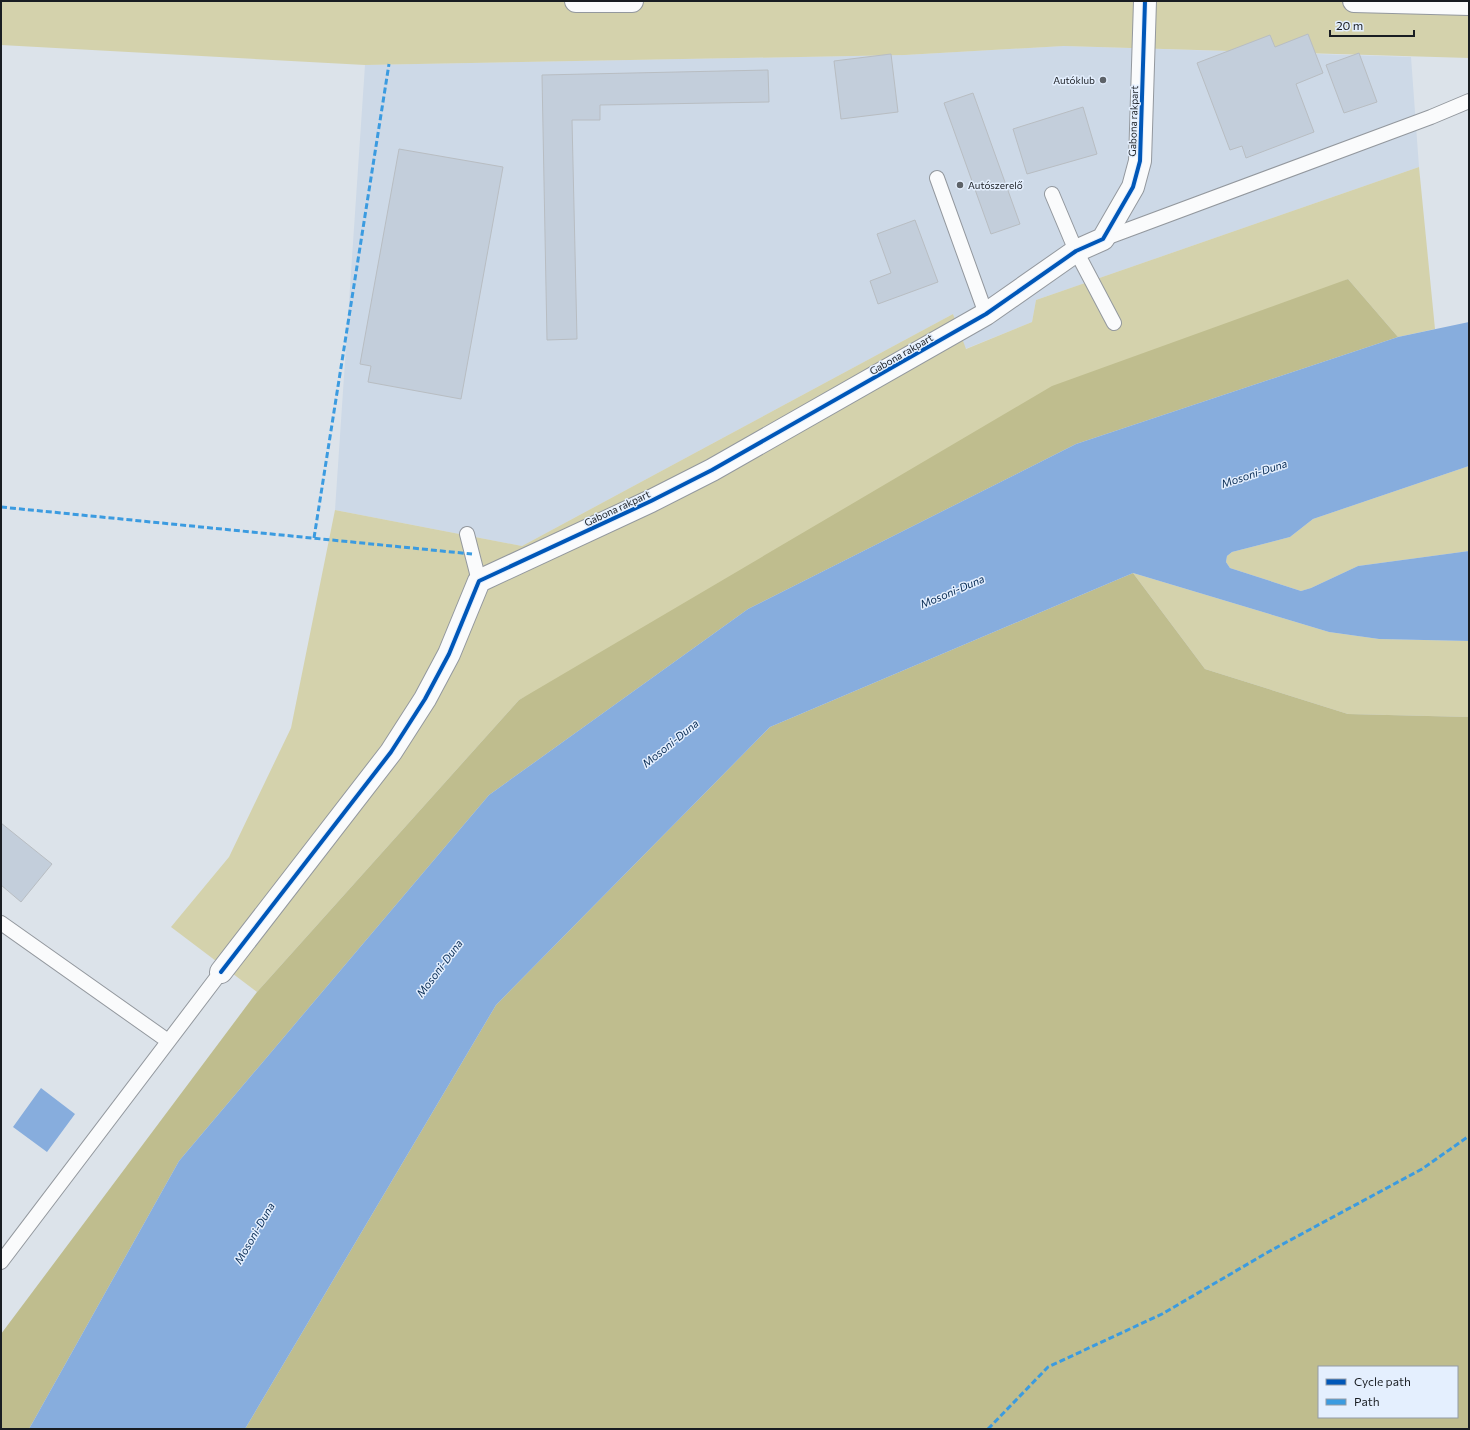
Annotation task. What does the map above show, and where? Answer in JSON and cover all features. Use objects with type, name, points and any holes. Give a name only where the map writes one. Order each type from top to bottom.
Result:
[{"type":"street","points":[[576,1],[632,1]]},
{"type":"street","name":"Gabona rakpart","points":[[478,581],[644,504],[712,470],[986,314],[1076,251],[1103,239],[1133,187],[1140,160],[1145,1]]},
{"type":"street","points":[[1354,1],[1469,4]]},
{"type":"street","points":[[221,972],[391,752],[425,699],[450,654],[478,581]]},
{"type":"lane","points":[[1103,239],[1431,117],[1469,101]]},
{"type":"lane","points":[[937,178],[986,314]]},
{"type":"lane","points":[[1052,194],[1076,251],[1114,324]]},
{"type":"lane","points":[[467,534],[478,581]]},
{"type":"lane","points":[[1,923],[168,1041]]},
{"type":"lane","points":[[1,1262],[221,972]]},
{"type":"shaded area","points":[[1,1],[1469,1],[1469,58],[1064,46],[905,55],[365,65],[1,45]]},
{"type":"shaded area","points":[[1064,46],[1411,57],[1419,167],[1036,300],[1032,322],[965,349],[953,314],[522,546],[335,510],[365,65],[905,55]]},
{"type":"shaded area","points":[[1419,167],[1435,329],[1398,337],[1348,279],[519,700],[257,992],[171,927],[229,857],[291,728],[335,510],[522,546],[953,314],[966,349],[1032,322],[1036,300]]},
{"type":"shaded area","points":[[1348,279],[1398,337],[1076,444],[748,609],[489,795],[179,1161],[29,1429],[1,1429],[1,1334],[257,992],[519,700],[1052,386]]},
{"type":"shaded area","points":[[1469,466],[1469,551],[1358,566],[1311,588],[1301,591],[1230,568],[1226,562],[1227,556],[1232,552],[1290,537],[1313,519]]},
{"type":"shaded area","points":[[1133,573],[1329,632],[1379,639],[1469,641],[1469,717],[1348,714],[1205,669]]},
{"type":"shaded area","points":[[1133,573],[1205,669],[1348,714],[1469,717],[1469,1429],[245,1429],[496,1005],[770,727]]},
{"type":"water","name":"Mosoni-Duna","points":[[1469,322],[1469,466],[1313,519],[1290,537],[1232,552],[1227,556],[1226,562],[1230,568],[1301,591],[1311,588],[1358,566],[1469,551],[1469,641],[1379,639],[1329,632],[1133,573],[770,727],[496,1005],[245,1429],[29,1429],[179,1161],[489,795],[748,609],[1076,444],[1398,337]]},
{"type":"water","points":[[41,1088],[75,1114],[47,1152],[13,1127]]},
{"type":"building","points":[[1308,34],[1323,73],[1296,84],[1314,132],[1246,158],[1242,146],[1230,150],[1197,63],[1270,35],[1275,47]]},
{"type":"building","points":[[1359,53],[1377,102],[1344,113],[1326,65]]},
{"type":"building","points":[[891,54],[898,112],[841,119],[834,61]]},
{"type":"building","points":[[768,70],[769,102],[600,105],[600,120],[572,120],[577,339],[547,340],[542,75]]},
{"type":"building","points":[[973,93],[1020,224],[991,234],[944,103]]},
{"type":"building","points":[[1083,107],[1097,154],[1027,174],[1013,129]]},
{"type":"building","points":[[399,149],[503,167],[461,399],[368,382],[371,366],[360,364]]},
{"type":"building","points":[[915,220],[938,282],[878,304],[870,281],[891,273],[877,234]]},
{"type":"building","points":[[1,823],[52,864],[21,902],[1,885]]},
{"type":"marked path","points":[[314,538],[389,64]]},
{"type":"marked path","points":[[1,507],[472,554]]},
{"type":"marked path","points":[[988,1429],[1048,1367],[1162,1314],[1270,1251],[1422,1169],[1469,1136]]},
{"type":"cycle path","points":[[221,972],[391,752],[425,699],[449,654],[479,581],[651,501],[712,470],[986,314],[1076,251],[1103,239],[1133,187],[1140,161],[1145,1]]},
{"type":"place","name":"Autóklub","points":[[1103,80]]},
{"type":"place","name":"Autószerelő","points":[[960,185]]}]
